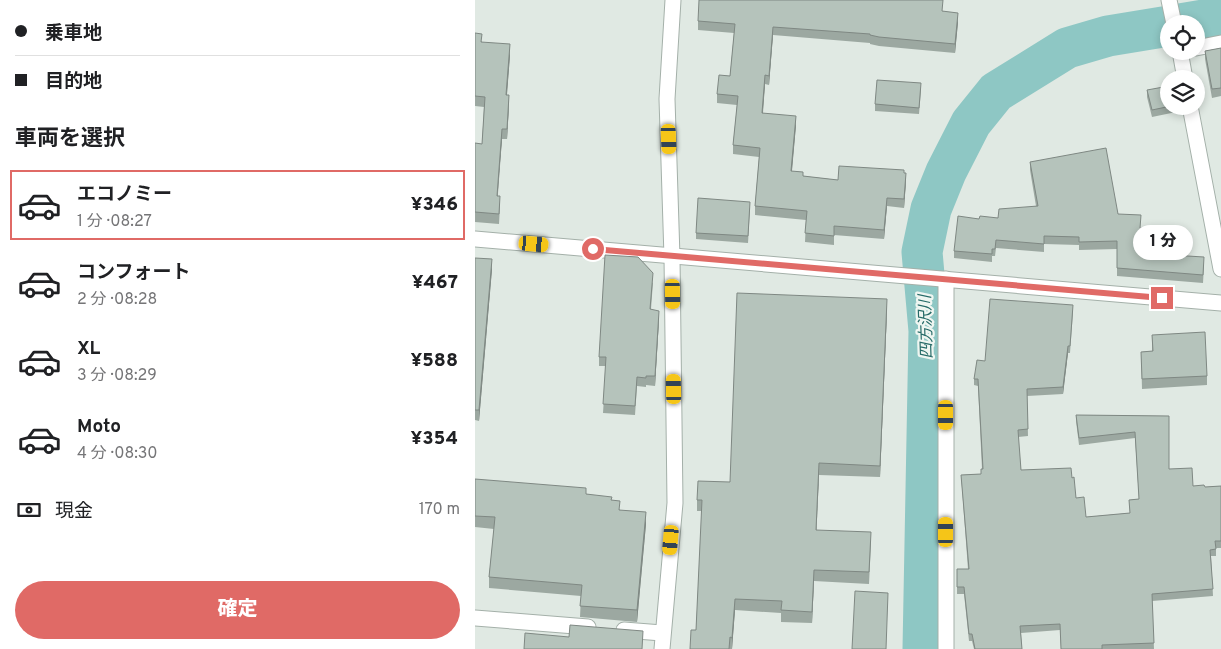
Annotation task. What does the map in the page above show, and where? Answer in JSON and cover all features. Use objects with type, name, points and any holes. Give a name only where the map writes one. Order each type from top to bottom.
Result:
[{"type":"street","points":[[662,649],[675,503],[672,256],[667,100],[673,0]]},
{"type":"street","points":[[1205,46],[1221,43]]},
{"type":"street","points":[[1192,115],[1221,269]]},
{"type":"street","points":[[475,239],[1221,303]]},
{"type":"street","points":[[946,279],[947,649]]},
{"type":"street","points":[[475,618],[662,633]]},
{"type":"building","points":[[699,0],[943,0],[942,11],[958,13],[955,44],[879,37],[870,34],[773,27],[769,76],[765,75],[762,113],[796,116],[791,171],[803,172],[803,176],[838,180],[839,166],[904,170],[904,173],[906,173],[904,199],[887,198],[884,230],[834,226],[834,236],[805,233],[807,211],[755,206],[760,148],[733,145],[738,96],[717,94],[719,75],[730,76],[735,24],[698,21]]},
{"type":"building","points":[[475,33],[482,34],[481,42],[510,44],[506,95],[509,95],[507,129],[502,129],[497,196],[500,196],[499,214],[475,212],[475,143],[482,144],[485,97],[475,96]]},
{"type":"building","points":[[1221,48],[1221,88],[1212,89],[1205,51]]},
{"type":"building","points":[[877,80],[921,83],[919,108],[875,104]]},
{"type":"building","points":[[1160,88],[1160,108],[1152,110],[1147,90]]},
{"type":"building","points":[[1106,148],[1118,214],[1141,215],[1140,228],[1148,229],[1148,236],[1172,239],[1171,255],[1204,257],[1203,275],[1117,268],[1117,241],[1079,242],[1079,237],[1044,236],[1044,244],[996,240],[995,249],[992,249],[992,254],[954,251],[958,216],[979,219],[980,216],[998,218],[999,209],[1038,206],[1030,162]]},
{"type":"building","points":[[698,198],[750,202],[748,236],[696,233]]},
{"type":"building","points":[[605,255],[638,257],[653,273],[650,309],[659,311],[655,376],[637,377],[635,406],[603,404],[606,357],[599,357]]},
{"type":"building","points":[[475,258],[492,259],[479,410],[475,410]]},
{"type":"building","points":[[737,293],[887,299],[880,466],[819,463],[816,530],[871,532],[869,572],[814,570],[812,612],[781,610],[782,601],[735,599],[732,638],[730,637],[729,649],[690,649],[691,630],[696,630],[702,500],[697,500],[698,481],[730,482]]},
{"type":"building","points":[[990,299],[1073,305],[1070,346],[1068,346],[1063,387],[1027,389],[1028,429],[1018,430],[1021,470],[1071,468],[1076,498],[1084,497],[1086,517],[1130,513],[1129,500],[1139,499],[1135,432],[1079,438],[1076,415],[1169,416],[1169,469],[1192,468],[1193,486],[1221,486],[1221,541],[1215,541],[1216,549],[1210,550],[1213,589],[1152,594],[1154,643],[1102,645],[1102,649],[1061,649],[1060,624],[1020,626],[1022,649],[975,649],[972,634],[969,634],[964,587],[957,587],[957,569],[969,569],[961,475],[981,474],[981,469],[983,469],[978,379],[974,379],[977,360],[985,361]]},
{"type":"building","points":[[1205,332],[1207,376],[1142,379],[1141,352],[1153,351],[1152,335]]},
{"type":"building","points":[[475,479],[586,488],[586,494],[612,497],[611,500],[620,501],[619,510],[646,512],[637,610],[580,606],[582,585],[489,577],[495,517],[475,516]]},
{"type":"building","points":[[855,591],[888,593],[886,649],[852,649]]},
{"type":"building","points":[[570,625],[643,631],[642,649],[524,649],[525,633],[569,637]]},
{"type":"waterway","name":"四方沢川","points":[[1205,20],[1221,17]]},
{"type":"waterway","name":"四方沢川","points":[[923,649],[929,331],[922,252],[931,209],[946,172],[971,123],[996,92],[1067,48],[1108,36],[1160,27]]},
{"type":"route","points":[[593,249],[1162,298]]}]
